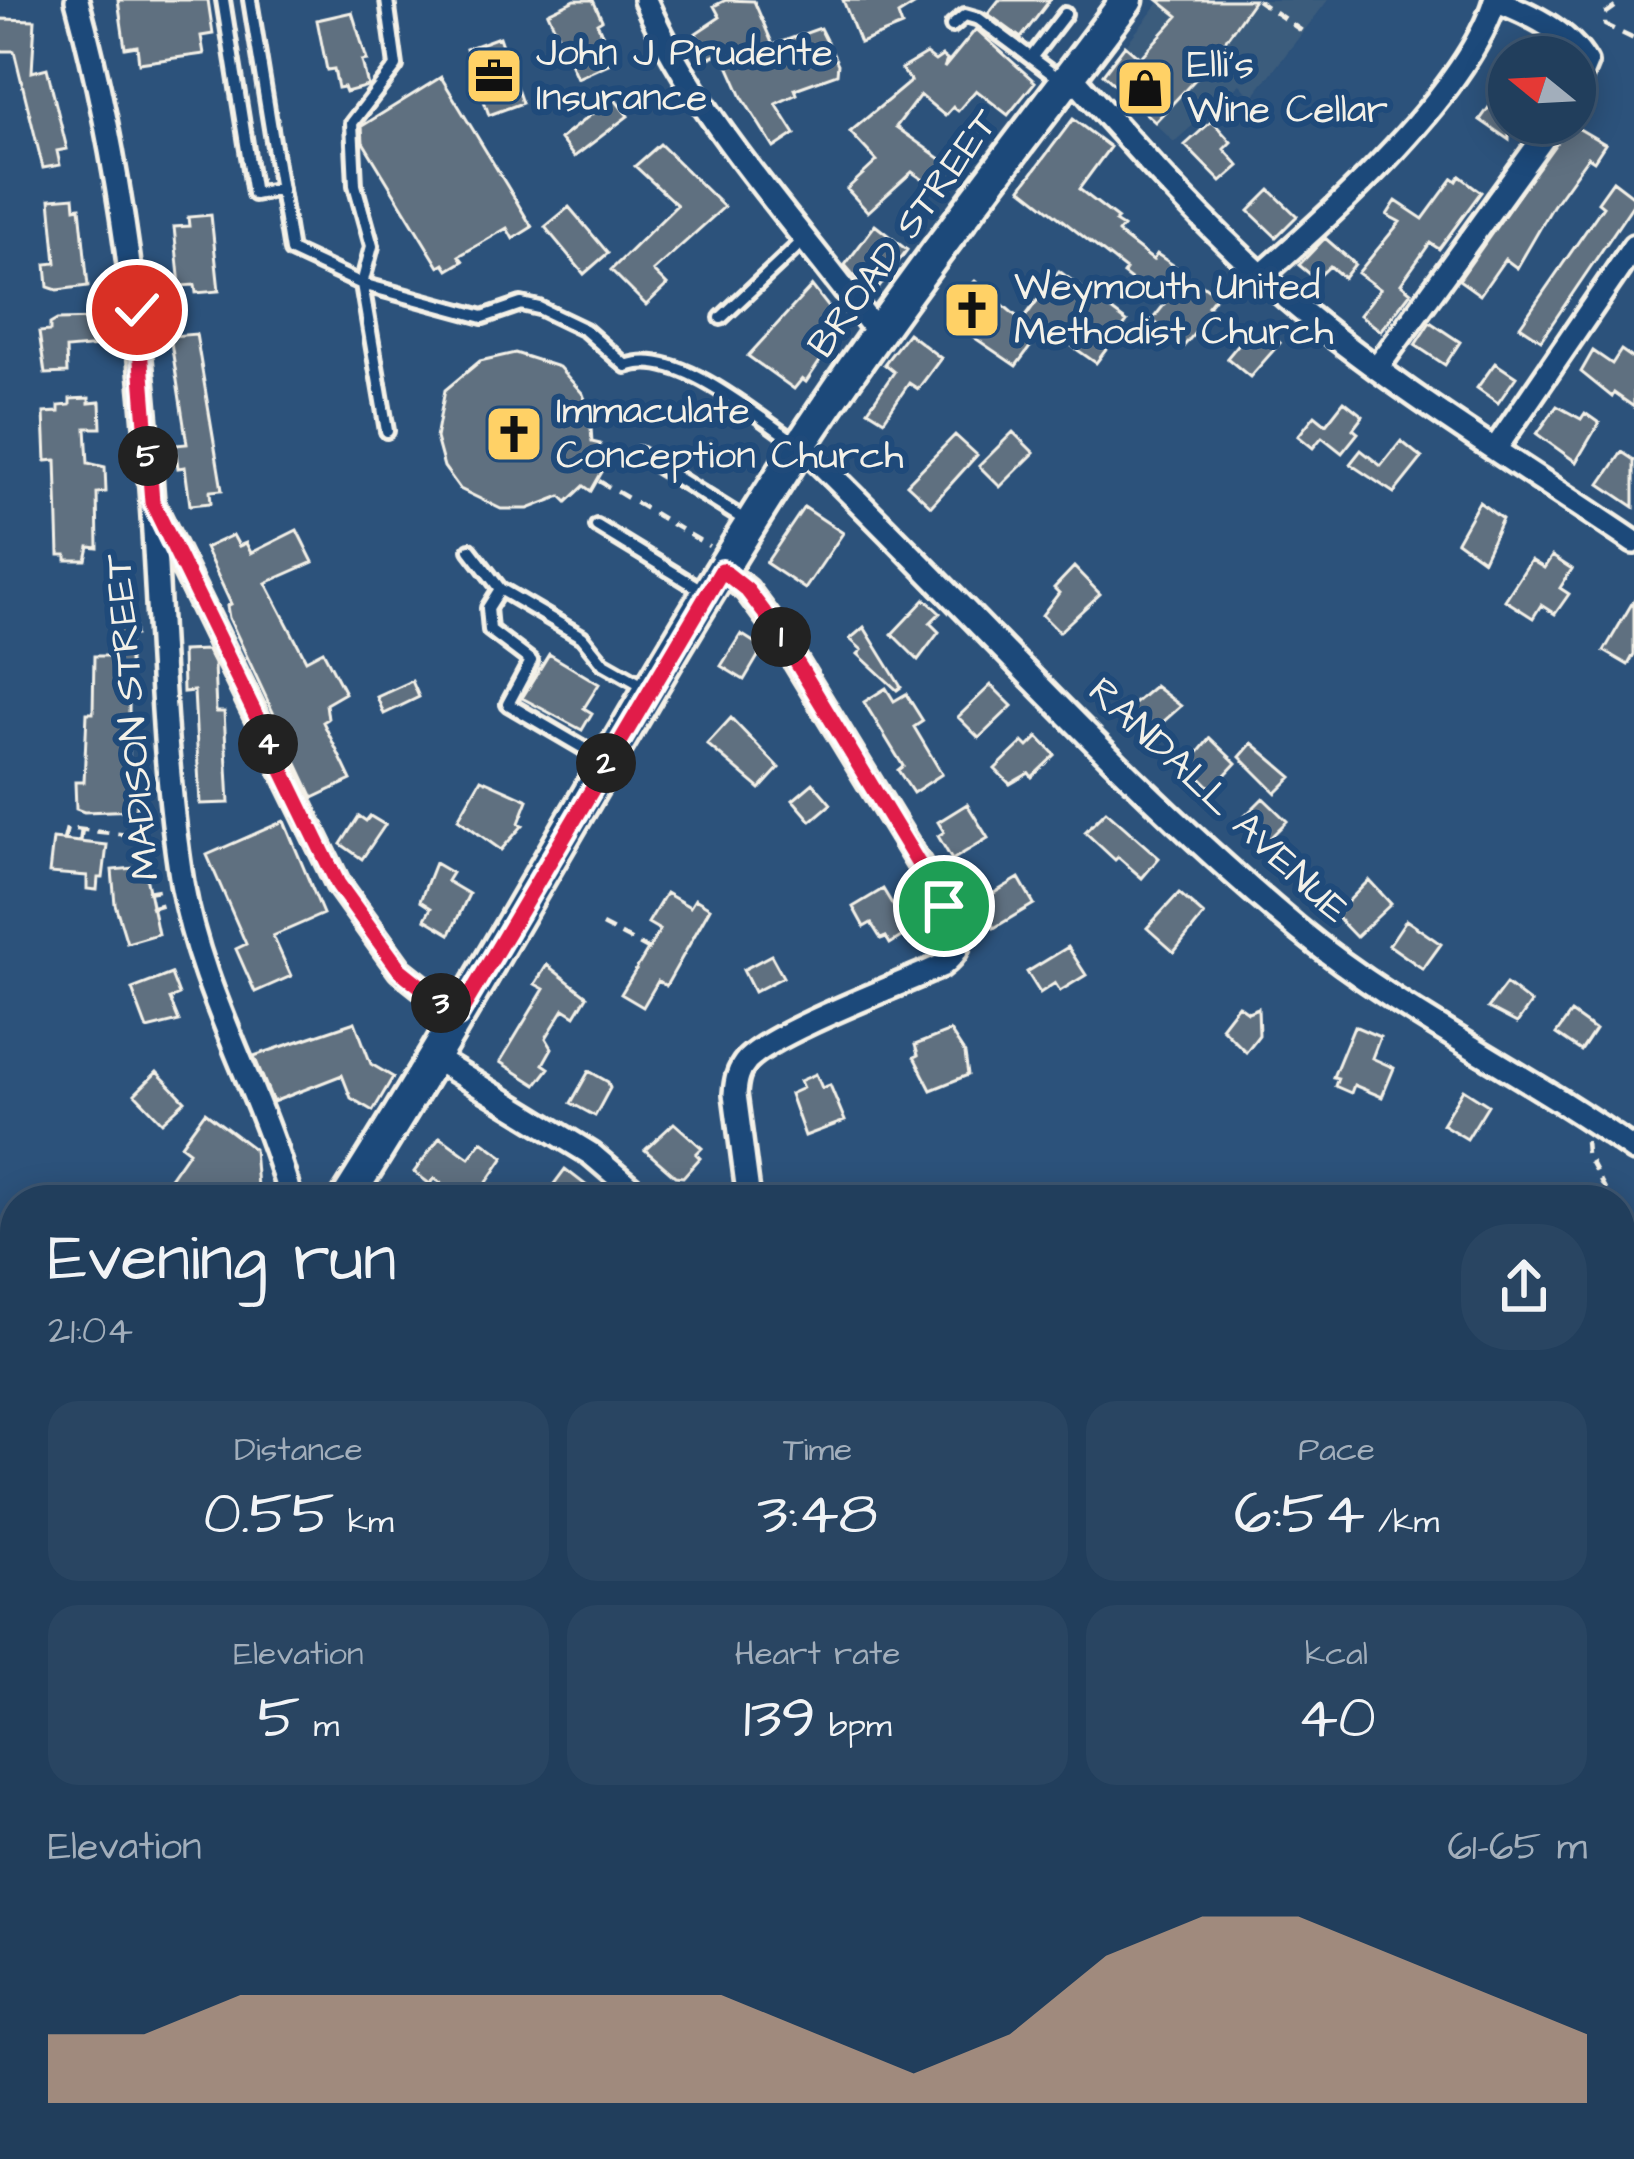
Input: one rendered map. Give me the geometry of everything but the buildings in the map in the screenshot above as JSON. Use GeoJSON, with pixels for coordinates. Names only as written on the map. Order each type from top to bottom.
{"type":"FeatureCollection","features":[{"type":"Feature","properties":{"kind":"main road","name":"BROAD STREET"},"geometry":{"type":"LineString","coordinates":[[355,1185],[801,445],[1127,0]]}},
{"type":"Feature","properties":{"kind":"street","name":"MADISON STREET"},"geometry":{"type":"LineString","coordinates":[[77,0],[123,197],[177,840],[195,938],[286,1185]]}},
{"type":"Feature","properties":{"kind":"street"},"geometry":{"type":"LineString","coordinates":[[645,0],[682,73],[878,334]]}},
{"type":"Feature","properties":{"kind":"street"},"geometry":{"type":"LineString","coordinates":[[1262,275],[1369,174],[1472,53],[1495,0],[1540,21],[1559,36]]}},
{"type":"Feature","properties":{"kind":"street"},"geometry":{"type":"LineString","coordinates":[[1068,79],[1262,275],[1377,368],[1634,542]]}},
{"type":"Feature","properties":{"kind":"street"},"geometry":{"type":"LineString","coordinates":[[1377,368],[1539,144]]}},
{"type":"Feature","properties":{"kind":"street"},"geometry":{"type":"LineString","coordinates":[[1496,448],[1634,246]]}},
{"type":"Feature","properties":{"kind":"street","name":"RANDALL AVENUE"},"geometry":{"type":"LineString","coordinates":[[801,445],[1161,804],[1298,929],[1406,1006],[1634,1150]]}},
{"type":"Feature","properties":{"kind":"street"},"geometry":{"type":"LineString","coordinates":[[152,502],[338,884],[400,970],[458,1016]]}},
{"type":"Feature","properties":{"kind":"street"},"geometry":{"type":"LineString","coordinates":[[720,573],[747,590],[776,628],[961,939],[955,955],[941,966],[783,1037],[748,1059],[736,1079],[735,1094],[747,1185]]}},
{"type":"Feature","properties":{"kind":"street"},"geometry":{"type":"LineString","coordinates":[[432,1057],[591,1154],[627,1185]]}},
{"type":"Feature","properties":{"kind":"lane"},"geometry":{"type":"LineString","coordinates":[[223,0],[254,194],[281,189]]}},
{"type":"Feature","properties":{"kind":"lane"},"geometry":{"type":"LineString","coordinates":[[250,0],[291,250],[362,284],[483,317],[521,304],[539,308],[585,330],[626,366],[651,360],[681,368],[801,445]]}},
{"type":"Feature","properties":{"kind":"lane"},"geometry":{"type":"LineString","coordinates":[[387,0],[396,66],[356,116],[351,132],[355,185],[372,246],[362,284],[387,431]]}},
{"type":"Feature","properties":{"kind":"lane"},"geometry":{"type":"LineString","coordinates":[[1031,58],[1065,14]]}},
{"type":"Feature","properties":{"kind":"lane"},"geometry":{"type":"LineString","coordinates":[[952,26],[970,15],[1068,79]]}},
{"type":"Feature","properties":{"kind":"lane"},"geometry":{"type":"LineString","coordinates":[[721,318],[805,239]]}},
{"type":"Feature","properties":{"kind":"lane"},"geometry":{"type":"LineString","coordinates":[[639,454],[751,524]]}},
{"type":"Feature","properties":{"kind":"lane"},"geometry":{"type":"LineString","coordinates":[[597,526],[720,573]]}},
{"type":"Feature","properties":{"kind":"lane"},"geometry":{"type":"LineString","coordinates":[[470,550],[500,589],[582,638],[603,663],[650,689]]}},
{"type":"Feature","properties":{"kind":"lane"},"geometry":{"type":"LineString","coordinates":[[500,589],[488,608],[490,630],[531,661],[508,704],[607,762]]}},
{"type":"Feature","properties":{"kind":"path"},"geometry":{"type":"LineString","coordinates":[[1257,0],[1305,33]]}},
{"type":"Feature","properties":{"kind":"path"},"geometry":{"type":"LineString","coordinates":[[1615,7],[1605,14],[1605,25],[1634,39]]}},
{"type":"Feature","properties":{"kind":"path"},"geometry":{"type":"LineString","coordinates":[[598,481],[720,573]]}},
{"type":"Feature","properties":{"kind":"path"},"geometry":{"type":"LineString","coordinates":[[64,840],[67,828],[177,840]]}},
{"type":"Feature","properties":{"kind":"path"},"geometry":{"type":"LineString","coordinates":[[80,843],[82,830]]}},
{"type":"Feature","properties":{"kind":"path"},"geometry":{"type":"LineString","coordinates":[[97,842],[99,831]]}},
{"type":"Feature","properties":{"kind":"path"},"geometry":{"type":"LineString","coordinates":[[602,925],[652,951]]}},
{"type":"Feature","properties":{"kind":"path"},"geometry":{"type":"LineString","coordinates":[[1586,1117],[1586,1153],[1603,1185]]}},
{"type":"Feature","properties":{"kind":"shaded area"},"geometry":{"type":"Polygon","coordinates":[[[1161,0],[1328,0],[1252,98],[1240,84],[1174,142],[1103,74],[1161,0]]]}},
{"type":"Feature","properties":{"kind":"place","name":"John J Prudente Insurance"},"geometry":{"type":"Point","coordinates":[494,76]}},
{"type":"Feature","properties":{"kind":"place","name":"Elli's Wine Cellar"},"geometry":{"type":"Point","coordinates":[1145,88]}},
{"type":"Feature","properties":{"kind":"place","name":"Weymouth United Methodist Church"},"geometry":{"type":"Point","coordinates":[972,310]}},
{"type":"Feature","properties":{"kind":"place","name":"Immaculate Conception Church"},"geometry":{"type":"Point","coordinates":[514,434]}},
{"type":"Feature","properties":{"kind":"route"},"geometry":{"type":"LineString","coordinates":[[137,310],[152,502],[338,884],[377,943],[415,985],[458,1016],[722,570],[763,608],[944,906]]}}]}
